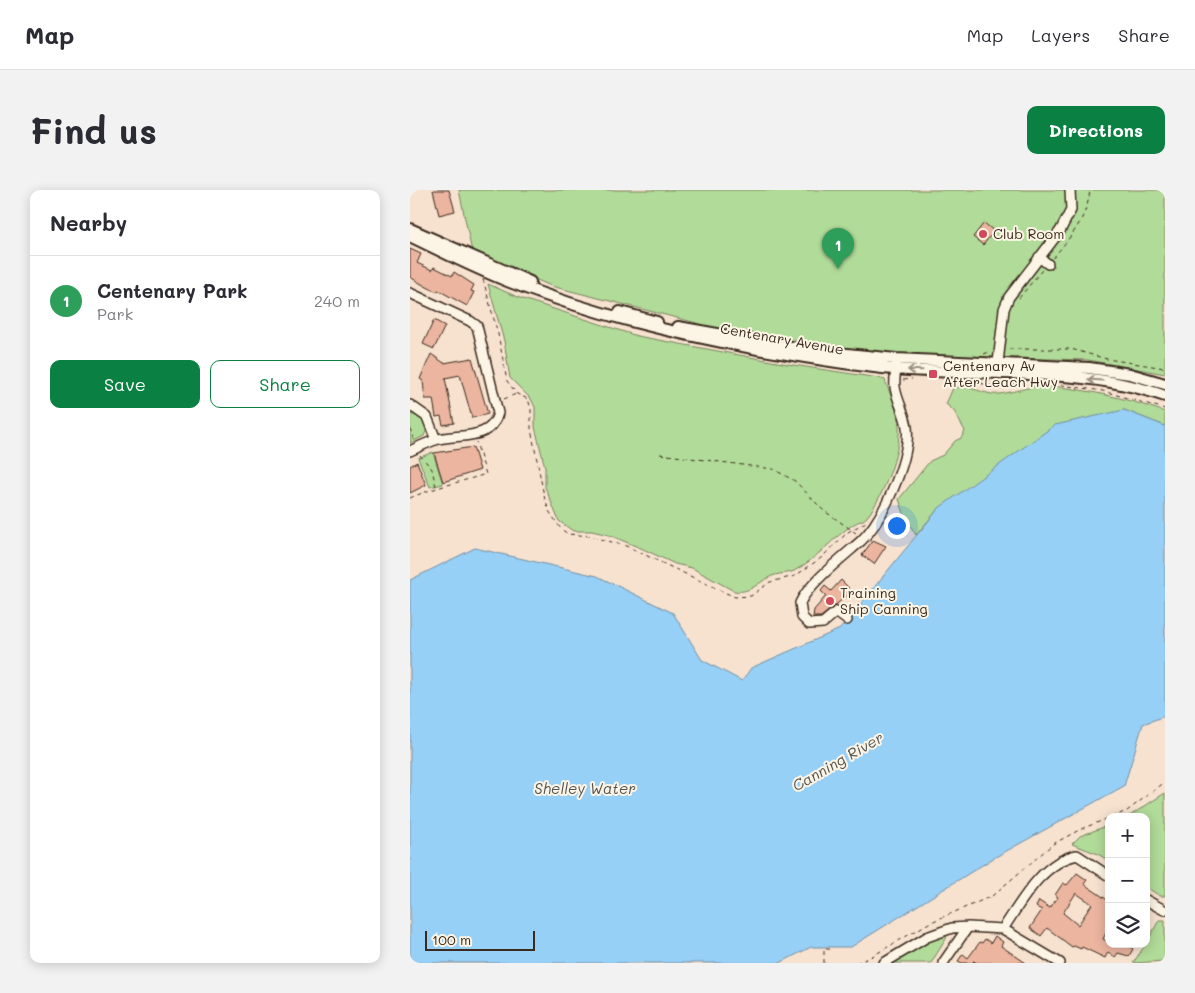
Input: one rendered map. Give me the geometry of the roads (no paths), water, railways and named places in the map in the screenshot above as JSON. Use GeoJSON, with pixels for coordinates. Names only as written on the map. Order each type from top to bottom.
{"type":"FeatureCollection","features":[{"type":"Feature","properties":{"kind":"main road","name":"Centenary Avenue"},"geometry":{"type":"LineString","coordinates":[[410,229],[519,278],[626,314],[708,333],[896,364],[974,372],[1108,380],[1143,388],[1165,396]]}},
{"type":"Feature","properties":{"kind":"main road","name":"Centenary Avenue"},"geometry":{"type":"LineString","coordinates":[[410,236],[507,281],[634,324],[694,338],[822,361],[896,364],[998,362],[1107,370],[1165,384]]}},
{"type":"Feature","properties":{"kind":"street"},"geometry":{"type":"LineString","coordinates":[[998,362],[1004,309],[1009,297],[1020,276],[1039,257],[1050,239],[1060,231],[1071,210],[1070,190]]}},
{"type":"Feature","properties":{"kind":"street"},"geometry":{"type":"LineString","coordinates":[[1039,257],[1048,264]]}},
{"type":"Feature","properties":{"kind":"street"},"geometry":{"type":"LineString","coordinates":[[410,293],[477,326],[498,413],[495,424],[474,437],[436,440],[416,451]]}},
{"type":"Feature","properties":{"kind":"street"},"geometry":{"type":"LineString","coordinates":[[1009,297],[1016,303]]}},
{"type":"Feature","properties":{"kind":"street"},"geometry":{"type":"LineString","coordinates":[[847,620],[836,612],[823,623],[809,624],[802,617],[800,603],[836,563],[863,539],[877,520],[888,499],[907,439],[905,416],[895,386],[896,364]]}},
{"type":"Feature","properties":{"kind":"street"},"geometry":{"type":"LineString","coordinates":[[410,404],[427,417],[436,440]]}},
{"type":"Feature","properties":{"kind":"street"},"geometry":{"type":"LineString","coordinates":[[1003,929],[1037,881],[1066,857],[1077,855],[1105,873]]}},
{"type":"Feature","properties":{"kind":"street"},"geometry":{"type":"LineString","coordinates":[[1150,902],[1164,910]]}},
{"type":"Feature","properties":{"kind":"street"},"geometry":{"type":"LineString","coordinates":[[943,963],[968,927]]}},
{"type":"Feature","properties":{"kind":"street"},"geometry":{"type":"LineString","coordinates":[[884,963],[927,937],[952,928],[968,927],[1003,929],[1060,963]]}},
{"type":"Feature","properties":{"kind":"water","name":"Shelley Water"},"geometry":{"type":"Polygon","coordinates":[[[1124,410],[1165,426],[1165,716],[1143,724],[1124,786],[992,859],[851,947],[811,947],[780,963],[410,963],[410,580],[475,548],[597,576],[673,613],[702,660],[742,681],[751,668],[840,629],[939,508],[1055,425],[1124,410]]]}},
{"type":"Feature","properties":{"kind":"place","name":"Club Room"},"geometry":{"type":"Point","coordinates":[983,234]}},
{"type":"Feature","properties":{"kind":"place","name":"Centenary Park"},"geometry":{"type":"Point","coordinates":[838,269]}},
{"type":"Feature","properties":{"kind":"place","name":"Centenary Av After Leach Hwy"},"geometry":{"type":"Point","coordinates":[933,374]}},
{"type":"Feature","properties":{"kind":"place","name":"Training Ship Canning"},"geometry":{"type":"Point","coordinates":[830,601]}},
{"type":"Feature","properties":{"kind":"water label","name":"Canning River"},"geometry":{"type":"Point","coordinates":[838,762]}}]}
